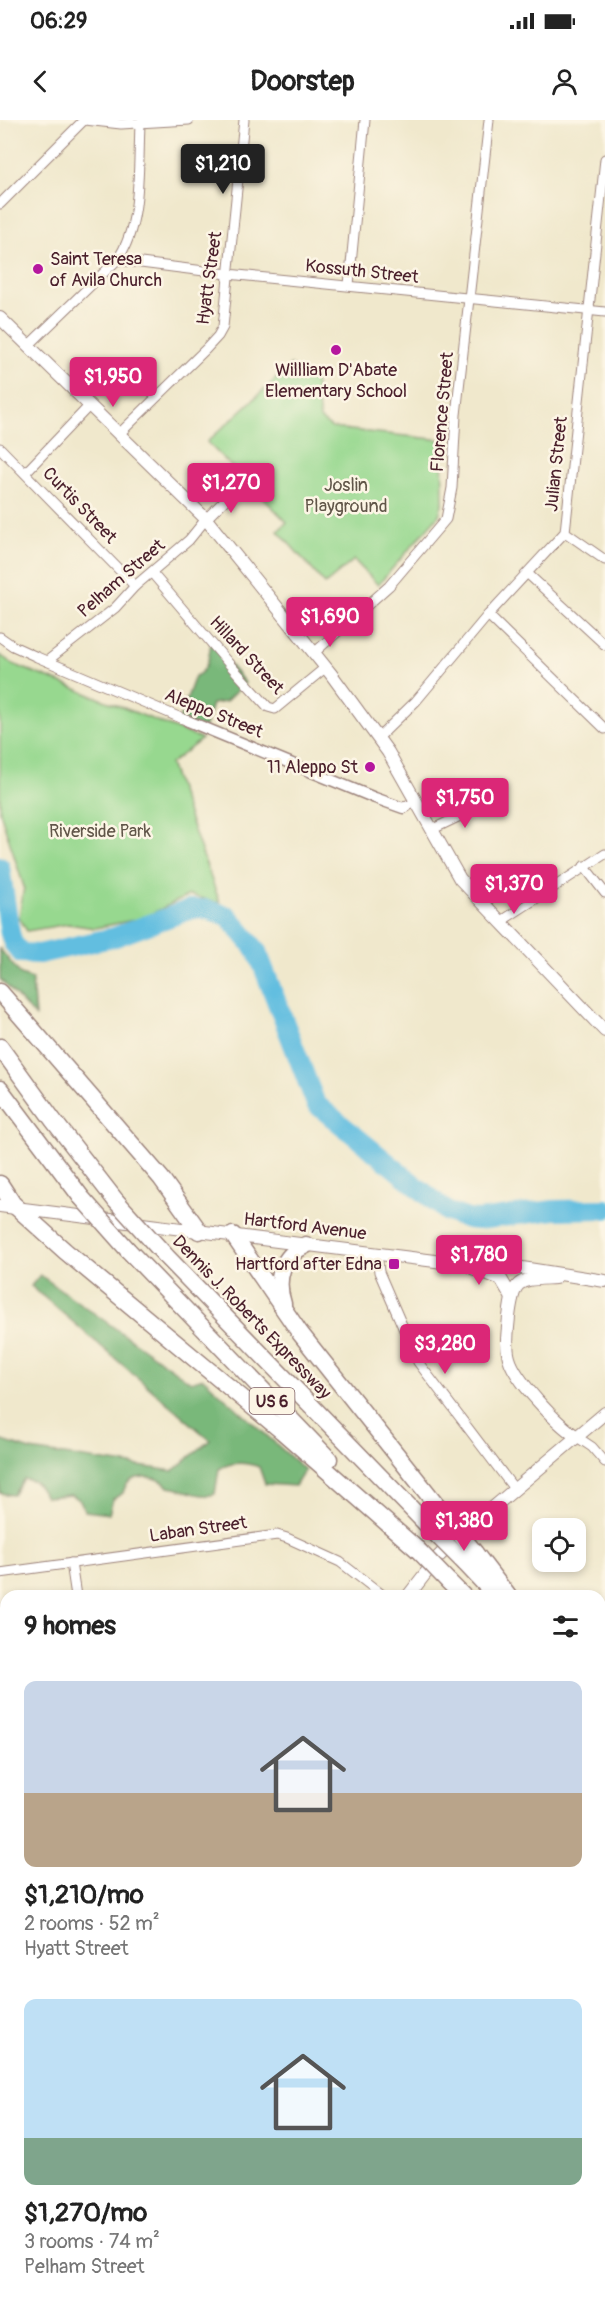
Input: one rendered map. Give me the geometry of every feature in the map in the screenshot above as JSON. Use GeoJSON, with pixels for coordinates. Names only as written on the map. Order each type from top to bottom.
{"type":"FeatureCollection","features":[{"type":"Feature","properties":{"kind":"highway"},"geometry":{"type":"LineString","coordinates":[[0,993],[153,1169],[179,1201],[199,1231]]}},
{"type":"Feature","properties":{"kind":"highway","name":"Dennis J. Roberts Expressway"},"geometry":{"type":"LineString","coordinates":[[0,1047],[116,1201],[165,1255],[434,1532],[470,1558],[492,1590]]}},
{"type":"Feature","properties":{"kind":"highway","name":"US 6"},"geometry":{"type":"LineString","coordinates":[[0,1089],[81,1197],[128,1250],[457,1590]]}},
{"type":"Feature","properties":{"kind":"highway"},"geometry":{"type":"LineString","coordinates":[[0,1184],[9,1200],[8,1207],[65,1251],[290,1438],[418,1550]]}},
{"type":"Feature","properties":{"kind":"highway"},"geometry":{"type":"LineString","coordinates":[[233,1235],[289,1318],[447,1518],[470,1558],[502,1590]]}},
{"type":"Feature","properties":{"kind":"highway"},"geometry":{"type":"LineString","coordinates":[[289,1318],[280,1294],[280,1274],[289,1257],[306,1245]]}},
{"type":"Feature","properties":{"kind":"main road"},"geometry":{"type":"LineString","coordinates":[[0,318],[206,519],[326,667],[378,738],[413,804],[433,829],[460,879],[605,1031]]}},
{"type":"Feature","properties":{"kind":"main road","name":"Hartford Avenue"},"geometry":{"type":"LineString","coordinates":[[8,1207],[459,1264],[503,1265],[605,1281]]}},
{"type":"Feature","properties":{"kind":"main road"},"geometry":{"type":"LineString","coordinates":[[459,1264],[498,1277],[507,1286],[512,1298]]}},
{"type":"Feature","properties":{"kind":"main road"},"geometry":{"type":"LineString","coordinates":[[573,1276],[522,1281],[515,1287],[507,1343],[508,1357],[513,1368],[556,1420],[577,1437]]}},
{"type":"Feature","properties":{"kind":"main road"},"geometry":{"type":"LineString","coordinates":[[413,1590],[447,1548],[605,1413]]}},
{"type":"Feature","properties":{"kind":"street"},"geometry":{"type":"LineString","coordinates":[[0,204],[85,120],[140,124],[189,120]]}},
{"type":"Feature","properties":{"kind":"street","name":"Hyatt Street"},"geometry":{"type":"LineString","coordinates":[[118,435],[218,336],[223,327],[244,120]]}},
{"type":"Feature","properties":{"kind":"street"},"geometry":{"type":"LineString","coordinates":[[348,285],[365,120]]}},
{"type":"Feature","properties":{"kind":"street","name":"Florence Street"},"geometry":{"type":"LineString","coordinates":[[314,652],[389,586],[446,519],[452,488],[457,413],[489,120]]}},
{"type":"Feature","properties":{"kind":"street"},"geometry":{"type":"LineString","coordinates":[[29,345],[117,260],[126,248],[134,218],[140,124]]}},
{"type":"Feature","properties":{"kind":"street","name":"Julian Street"},"geometry":{"type":"LineString","coordinates":[[378,738],[417,701],[488,615],[565,532],[605,159]]}},
{"type":"Feature","properties":{"kind":"street","name":"Kossuth Street"},"geometry":{"type":"LineString","coordinates":[[117,260],[228,274],[605,312]]}},
{"type":"Feature","properties":{"kind":"street"},"geometry":{"type":"LineString","coordinates":[[25,473],[89,406]]}},
{"type":"Feature","properties":{"kind":"street","name":"Curtis Street"},"geometry":{"type":"LineString","coordinates":[[0,448],[135,586]]}},
{"type":"Feature","properties":{"kind":"street","name":"Pelham Street"},"geometry":{"type":"LineString","coordinates":[[47,661],[115,608],[135,586],[189,540],[206,519],[237,489]]}},
{"type":"Feature","properties":{"kind":"street"},"geometry":{"type":"LineString","coordinates":[[565,532],[605,560]]}},
{"type":"Feature","properties":{"kind":"street","name":"Hillard Street"},"geometry":{"type":"LineString","coordinates":[[152,573],[268,707],[275,709],[326,667]]}},
{"type":"Feature","properties":{"kind":"street"},"geometry":{"type":"LineString","coordinates":[[528,574],[605,645]]}},
{"type":"Feature","properties":{"kind":"street"},"geometry":{"type":"LineString","coordinates":[[488,615],[605,729]]}},
{"type":"Feature","properties":{"kind":"street","name":"Aleppo Street"},"geometry":{"type":"LineString","coordinates":[[0,637],[13,646],[47,661],[375,798],[403,808],[413,804]]}},
{"type":"Feature","properties":{"kind":"street"},"geometry":{"type":"LineString","coordinates":[[433,829],[485,804]]}},
{"type":"Feature","properties":{"kind":"street"},"geometry":{"type":"LineString","coordinates":[[500,922],[605,854]]}},
{"type":"Feature","properties":{"kind":"street"},"geometry":{"type":"LineString","coordinates":[[584,866],[605,893]]}},
{"type":"Feature","properties":{"kind":"street"},"geometry":{"type":"LineString","coordinates":[[377,1254],[379,1272],[418,1362],[515,1490]]}},
{"type":"Feature","properties":{"kind":"street"},"geometry":{"type":"LineString","coordinates":[[577,1437],[592,1447],[605,1462]]}},
{"type":"Feature","properties":{"kind":"street","name":"Laban Street"},"geometry":{"type":"LineString","coordinates":[[0,1572],[277,1535],[340,1562],[376,1590]]}},
{"type":"Feature","properties":{"kind":"street"},"geometry":{"type":"LineString","coordinates":[[71,1563],[75,1590]]}},
{"type":"Feature","properties":{"kind":"green space","name":"Joslin Playground"},"geometry":{"type":"Polygon","coordinates":[[[291,365],[315,379],[320,419],[332,428],[442,440],[443,501],[439,515],[378,585],[354,560],[325,584],[278,531],[287,522],[207,442],[291,365]]]}},
{"type":"Feature","properties":{"kind":"green space"},"geometry":{"type":"Polygon","coordinates":[[[211,642],[245,683],[225,702],[212,704],[204,729],[179,720],[195,676],[200,674],[206,666],[211,642]]]}},
{"type":"Feature","properties":{"kind":"green space","name":"Riverside Park"},"geometry":{"type":"Polygon","coordinates":[[[0,655],[13,664],[202,739],[170,764],[220,903],[189,895],[143,918],[95,928],[68,924],[27,931],[19,917],[24,887],[0,812],[0,655]]]}},
{"type":"Feature","properties":{"kind":"green space"},"geometry":{"type":"Polygon","coordinates":[[[0,949],[21,975],[32,979],[35,1016],[0,979],[0,949]]]}},
{"type":"Feature","properties":{"kind":"green space"},"geometry":{"type":"Polygon","coordinates":[[[40,1275],[191,1382],[203,1378],[305,1470],[295,1486],[265,1484],[259,1467],[239,1463],[219,1469],[215,1494],[209,1495],[168,1487],[154,1478],[136,1478],[127,1484],[123,1493],[113,1499],[109,1514],[85,1511],[80,1500],[71,1495],[46,1497],[35,1482],[24,1479],[13,1495],[0,1493],[0,1440],[30,1450],[173,1471],[210,1440],[31,1286],[40,1275]]]}},
{"type":"Feature","properties":{"kind":"waterway"},"geometry":{"type":"LineString","coordinates":[[0,867],[10,933],[13,943],[21,953],[39,954],[115,937],[191,909],[206,909],[228,916],[257,951],[316,1104],[448,1212],[478,1220],[554,1210],[605,1209]]}},
{"type":"Feature","properties":{"kind":"place","name":"Saint Teresa of Avila Church"},"geometry":{"type":"Point","coordinates":[38,269]}},
{"type":"Feature","properties":{"kind":"place","name":"Willliam D'Abate Elementary School"},"geometry":{"type":"Point","coordinates":[336,350]}},
{"type":"Feature","properties":{"kind":"place","name":"11 Aleppo St"},"geometry":{"type":"Point","coordinates":[370,767]}},
{"type":"Feature","properties":{"kind":"place","name":"Hartford after Edna"},"geometry":{"type":"Point","coordinates":[394,1264]}}]}
